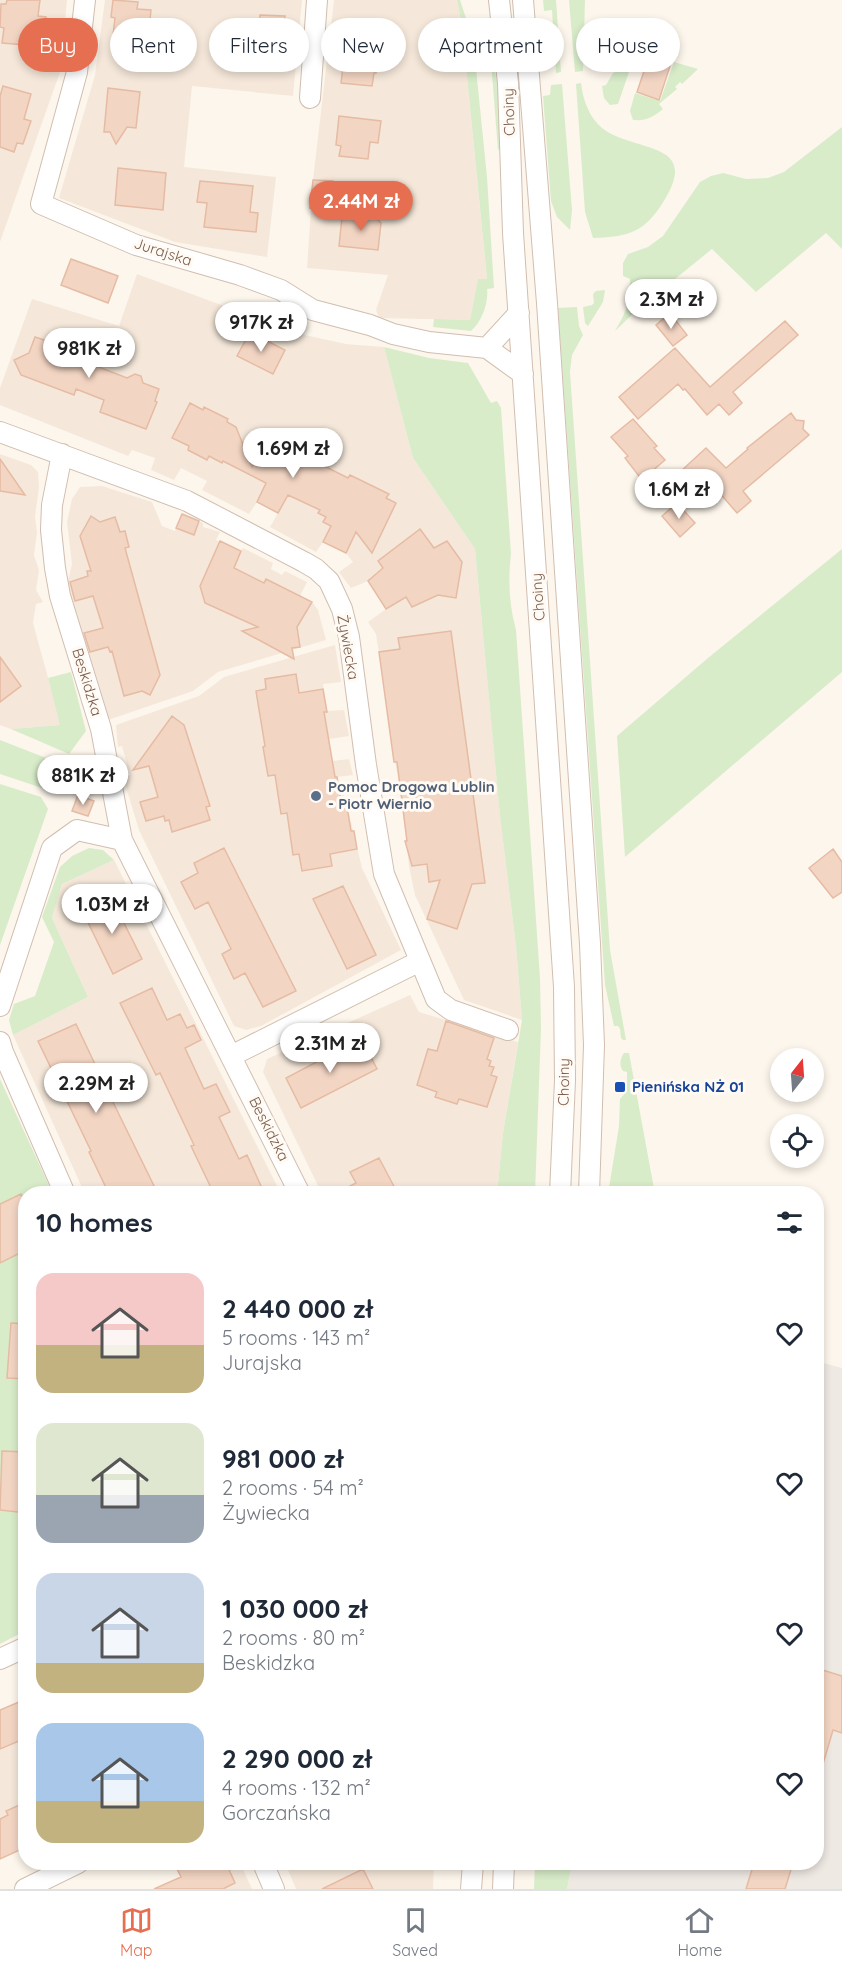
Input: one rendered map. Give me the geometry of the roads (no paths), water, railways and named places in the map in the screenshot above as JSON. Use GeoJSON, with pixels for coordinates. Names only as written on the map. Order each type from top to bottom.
{"type":"FeatureCollection","features":[{"type":"Feature","properties":{"kind":"street","name":"Jurajska"},"geometry":{"type":"LineString","coordinates":[[85,0],[77,72],[41,204],[136,245],[240,275],[281,290],[313,310],[370,325],[393,334],[429,342],[487,348],[523,374]]}},
{"type":"Feature","properties":{"kind":"street"},"geometry":{"type":"LineString","coordinates":[[310,98],[317,0]]}},
{"type":"Feature","properties":{"kind":"street","name":"Choiny"},"geometry":{"type":"LineString","coordinates":[[499,0],[508,83],[513,233],[564,987],[565,1080],[560,1186]]}},
{"type":"Feature","properties":{"kind":"street","name":"Choiny"},"geometry":{"type":"LineString","coordinates":[[523,0],[541,221],[592,981],[593,1067],[589,1186]]}},
{"type":"Feature","properties":{"kind":"street"},"geometry":{"type":"LineString","coordinates":[[487,348],[519,313]]}},
{"type":"Feature","properties":{"kind":"street","name":"Żywiecka"},"geometry":{"type":"LineString","coordinates":[[0,432],[187,501],[304,562],[316,569],[328,581],[342,609],[349,637],[366,765],[384,874],[436,999],[451,1010],[508,1030]]}},
{"type":"Feature","properties":{"kind":"street","name":"Beskidzka"},"geometry":{"type":"LineString","coordinates":[[62,454],[52,505],[51,530],[55,568],[60,596],[101,729],[122,840],[296,1186]]}},
{"type":"Feature","properties":{"kind":"street"},"geometry":{"type":"LineString","coordinates":[[0,1006],[52,848],[77,830],[122,840]]}},
{"type":"Feature","properties":{"kind":"street"},"geometry":{"type":"LineString","coordinates":[[231,1056],[420,962]]}},
{"type":"Feature","properties":{"kind":"street"},"geometry":{"type":"LineString","coordinates":[[0,1041],[62,1186]]}},
{"type":"Feature","properties":{"kind":"street"},"geometry":{"type":"LineString","coordinates":[[0,1659],[18,1651]]}},
{"type":"Feature","properties":{"kind":"street"},"geometry":{"type":"LineString","coordinates":[[25,1889],[64,1870]]}},
{"type":"Feature","properties":{"kind":"street"},"geometry":{"type":"LineString","coordinates":[[265,1870],[274,1889]]}},
{"type":"Feature","properties":{"kind":"street"},"geometry":{"type":"LineString","coordinates":[[471,1889],[472,1870]]}},
{"type":"Feature","properties":{"kind":"street"},"geometry":{"type":"LineString","coordinates":[[503,1889],[504,1870]]}},
{"type":"Feature","properties":{"kind":"place","name":"Pomoc Drogowa Lublin - Piotr Wiernio"},"geometry":{"type":"Point","coordinates":[316,796]}},
{"type":"Feature","properties":{"kind":"place","name":"Pienińska NŻ 01"},"geometry":{"type":"Point","coordinates":[620,1087]}}]}
